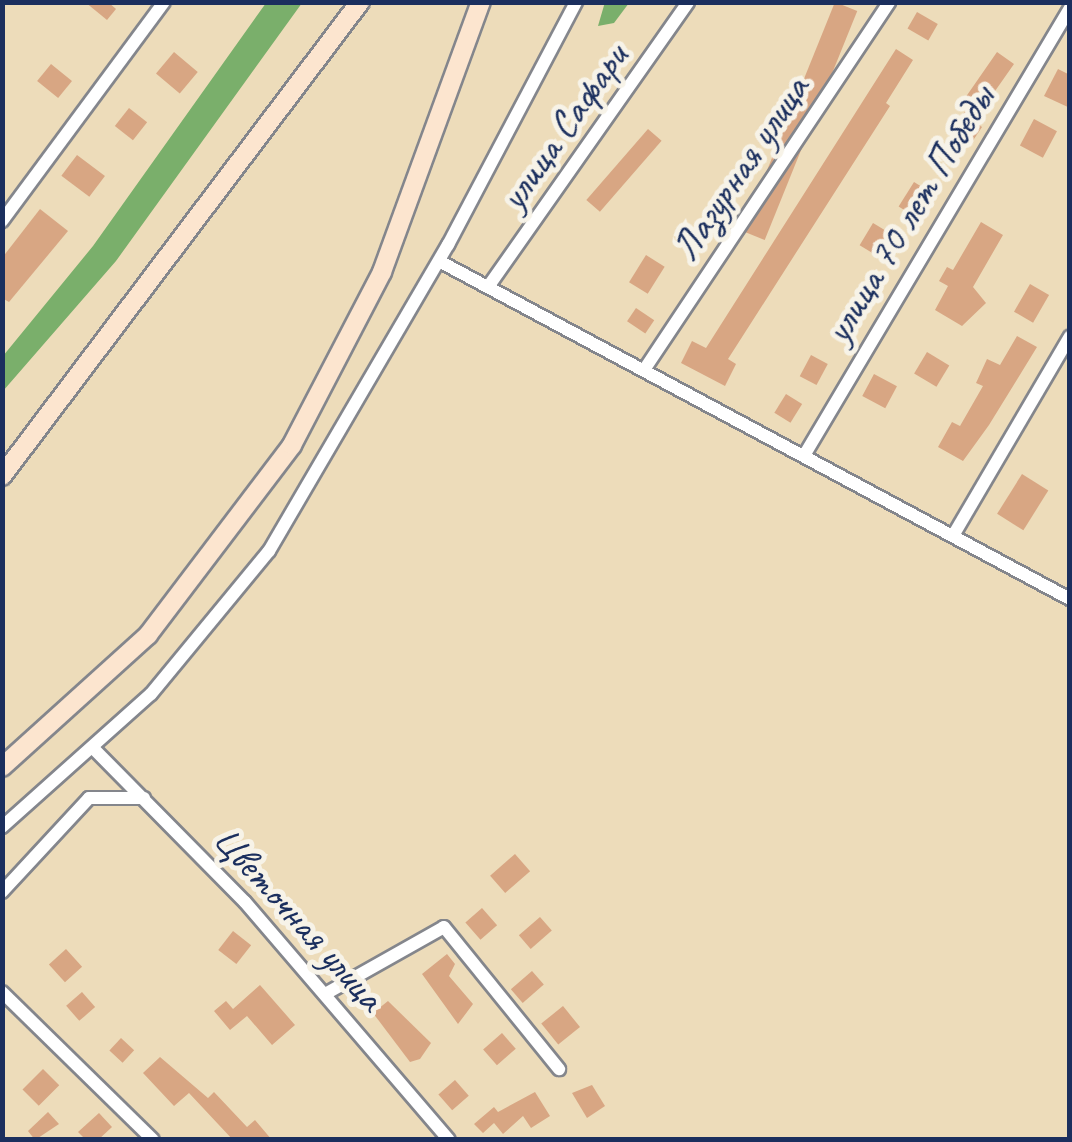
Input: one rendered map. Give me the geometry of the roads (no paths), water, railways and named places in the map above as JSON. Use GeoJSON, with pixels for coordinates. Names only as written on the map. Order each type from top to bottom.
{"type":"FeatureCollection","features":[{"type":"Feature","properties":{"kind":"main road"},"geometry":{"type":"LineString","coordinates":[[2,476],[360,2]]}},
{"type":"Feature","properties":{"kind":"main road"},"geometry":{"type":"LineString","coordinates":[[2,768],[148,635],[292,445],[382,272],[481,2]]}},
{"type":"Feature","properties":{"kind":"street"},"geometry":{"type":"LineString","coordinates":[[2,221],[164,2]]}},
{"type":"Feature","properties":{"kind":"street"},"geometry":{"type":"LineString","coordinates":[[2,828],[93,748],[185,656],[269,551],[438,261],[576,2]]}},
{"type":"Feature","properties":{"kind":"street","name":"улица Сафари"},"geometry":{"type":"LineString","coordinates":[[488,287],[688,2]]}},
{"type":"Feature","properties":{"kind":"street","name":"Лазурная улица"},"geometry":{"type":"LineString","coordinates":[[644,370],[889,2]]}},
{"type":"Feature","properties":{"kind":"street","name":"улица 70 лет Победы"},"geometry":{"type":"LineString","coordinates":[[804,454],[1070,8]]}},
{"type":"Feature","properties":{"kind":"street"},"geometry":{"type":"LineString","coordinates":[[438,261],[1070,599]]}},
{"type":"Feature","properties":{"kind":"street"},"geometry":{"type":"LineString","coordinates":[[954,534],[1070,336]]}},
{"type":"Feature","properties":{"kind":"street","name":"Цветочная улица"},"geometry":{"type":"LineString","coordinates":[[93,748],[327,994],[449,1140]]}},
{"type":"Feature","properties":{"kind":"street"},"geometry":{"type":"LineString","coordinates":[[2,892],[89,798],[144,798]]}},
{"type":"Feature","properties":{"kind":"street"},"geometry":{"type":"LineString","coordinates":[[327,994],[444,926],[559,1068]]}},
{"type":"Feature","properties":{"kind":"street"},"geometry":{"type":"LineString","coordinates":[[2,992],[153,1140]]}}]}
